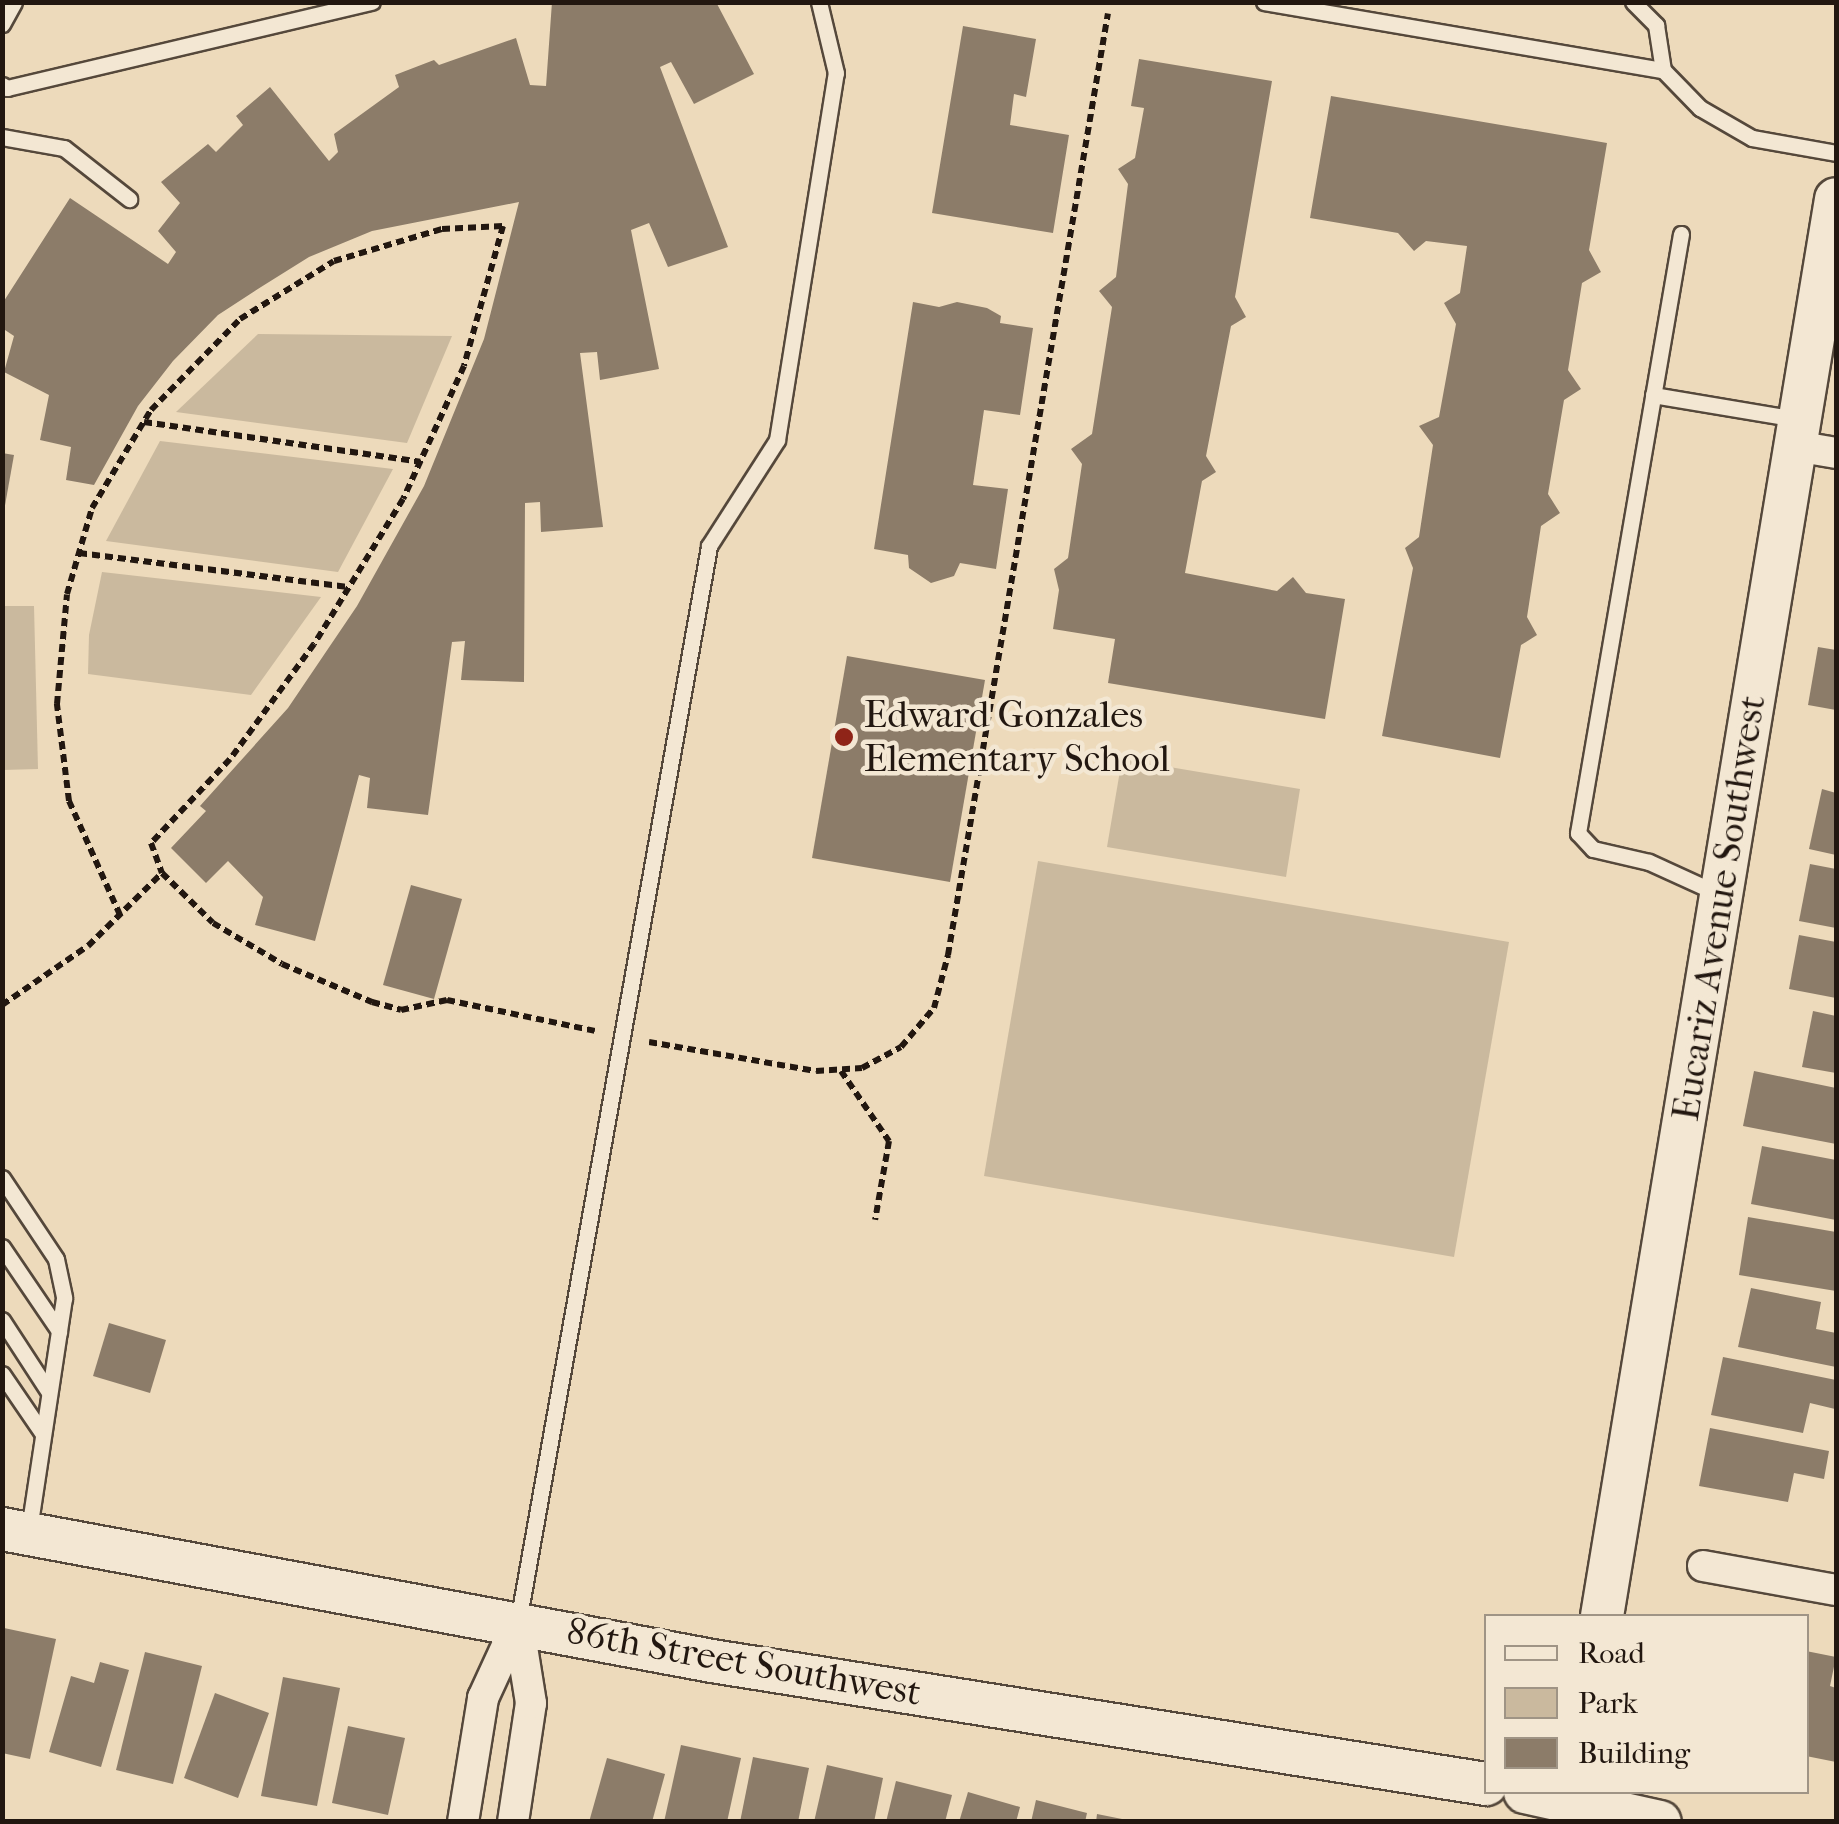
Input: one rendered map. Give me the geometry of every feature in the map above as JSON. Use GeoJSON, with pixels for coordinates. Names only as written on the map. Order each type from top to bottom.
{"type":"FeatureCollection","features":[{"type":"Feature","properties":{"kind":"street","name":"Eucariz Avenue Southwest"},"geometry":{"type":"LineString","coordinates":[[1602,1614],[1836,199]]}},
{"type":"Feature","properties":{"kind":"street"},"geometry":{"type":"LineString","coordinates":[[1798,433],[1836,453]]}},
{"type":"Feature","properties":{"kind":"street","name":"86th Street Southwest"},"geometry":{"type":"LineString","coordinates":[[15,1531],[712,1661],[1484,1784]]}},
{"type":"Feature","properties":{"kind":"street"},"geometry":{"type":"LineString","coordinates":[[1703,1566],[1836,1590]]}},
{"type":"Feature","properties":{"kind":"street"},"geometry":{"type":"LineString","coordinates":[[463,1822],[482,1698],[518,1622]]}},
{"type":"Feature","properties":{"kind":"street"},"geometry":{"type":"LineString","coordinates":[[514,1822],[532,1703],[518,1622]]}},
{"type":"Feature","properties":{"kind":"street"},"geometry":{"type":"LineString","coordinates":[[1531,1794],[1660,1822]]}},
{"type":"Feature","properties":{"kind":"lane"},"geometry":{"type":"LineString","coordinates":[[2,24],[14,2]]}},
{"type":"Feature","properties":{"kind":"lane"},"geometry":{"type":"LineString","coordinates":[[2,108],[5,87],[372,2]]}},
{"type":"Feature","properties":{"kind":"lane"},"geometry":{"type":"LineString","coordinates":[[518,1622],[709,546],[777,440],[836,73],[819,2]]}},
{"type":"Feature","properties":{"kind":"lane"},"geometry":{"type":"LineString","coordinates":[[1264,2],[1663,70]]}},
{"type":"Feature","properties":{"kind":"lane"},"geometry":{"type":"LineString","coordinates":[[1633,2],[1656,25],[1663,70],[1700,108],[1752,138],[1836,153]]}},
{"type":"Feature","properties":{"kind":"lane"},"geometry":{"type":"LineString","coordinates":[[2,138],[64,148],[128,200]]}},
{"type":"Feature","properties":{"kind":"lane"},"geometry":{"type":"LineString","coordinates":[[1681,234],[1578,833],[1593,849],[1649,862],[1721,895]]}},
{"type":"Feature","properties":{"kind":"lane"},"geometry":{"type":"LineString","coordinates":[[1653,395],[1798,433]]}},
{"type":"Feature","properties":{"kind":"lane"},"geometry":{"type":"LineString","coordinates":[[2,1178],[56,1258],[64,1298],[43,1434],[15,1531]]}},
{"type":"Feature","properties":{"kind":"lane"},"geometry":{"type":"LineString","coordinates":[[2,1247],[59,1332]]}},
{"type":"Feature","properties":{"kind":"lane"},"geometry":{"type":"LineString","coordinates":[[2,1320],[50,1392]]}},
{"type":"Feature","properties":{"kind":"lane"},"geometry":{"type":"LineString","coordinates":[[2,1374],[43,1434]]}},
{"type":"Feature","properties":{"kind":"path"},"geometry":{"type":"LineString","coordinates":[[649,1042],[816,1071],[862,1068],[901,1048],[934,1008],[948,955],[1108,13]]}},
{"type":"Feature","properties":{"kind":"path"},"geometry":{"type":"LineString","coordinates":[[120,914],[70,801],[57,704],[67,594],[92,508],[144,422],[240,319],[334,261],[442,230],[502,226],[464,366],[420,462],[314,644],[230,759],[150,843],[162,874],[213,923],[282,964],[372,1002],[402,1010],[447,1000],[602,1032]]}},
{"type":"Feature","properties":{"kind":"path"},"geometry":{"type":"LineString","coordinates":[[144,422],[420,462]]}},
{"type":"Feature","properties":{"kind":"path"},"geometry":{"type":"LineString","coordinates":[[79,552],[348,587]]}},
{"type":"Feature","properties":{"kind":"path"},"geometry":{"type":"LineString","coordinates":[[2,1005],[88,946],[162,874]]}},
{"type":"Feature","properties":{"kind":"path"},"geometry":{"type":"LineString","coordinates":[[840,1070],[889,1140],[875,1220]]}},
{"type":"Feature","properties":{"kind":"green space"},"geometry":{"type":"Polygon","coordinates":[[[258,334],[452,336],[407,443],[176,412],[258,334]]]}},
{"type":"Feature","properties":{"kind":"green space"},"geometry":{"type":"Polygon","coordinates":[[[160,441],[393,469],[338,572],[106,541],[160,441]]]}},
{"type":"Feature","properties":{"kind":"green space"},"geometry":{"type":"Polygon","coordinates":[[[102,572],[321,597],[251,695],[88,674],[89,635],[102,572]]]}},
{"type":"Feature","properties":{"kind":"green space"},"geometry":{"type":"Polygon","coordinates":[[[3,606],[34,606],[38,769],[3,770],[3,606]]]}},
{"type":"Feature","properties":{"kind":"green space"},"geometry":{"type":"Polygon","coordinates":[[[1122,759],[1300,789],[1286,877],[1107,847],[1122,759]]]}},
{"type":"Feature","properties":{"kind":"green space"},"geometry":{"type":"Polygon","coordinates":[[[1038,861],[1509,942],[1454,1257],[984,1176],[1038,861]]]}},
{"type":"Feature","properties":{"kind":"building"},"geometry":{"type":"Polygon","coordinates":[[[552,2],[716,2],[754,74],[694,104],[671,62],[660,67],[728,247],[668,267],[649,223],[631,230],[659,369],[600,380],[597,352],[580,353],[603,527],[541,532],[540,502],[525,503],[524,682],[461,680],[465,641],[452,642],[428,815],[367,808],[370,778],[359,775],[315,941],[255,925],[263,897],[228,861],[206,883],[171,848],[206,811],[200,806],[288,708],[357,606],[424,486],[484,339],[519,202],[372,231],[309,257],[218,315],[173,361],[138,406],[94,485],[66,480],[71,447],[40,440],[49,395],[4,372],[14,336],[2,328],[2,304],[70,198],[168,264],[176,252],[158,231],[180,203],[161,182],[208,144],[216,152],[243,125],[236,116],[270,87],[329,161],[338,152],[334,134],[399,87],[395,75],[434,60],[439,65],[516,38],[530,85],[546,86],[552,2]]]}},
{"type":"Feature","properties":{"kind":"building"},"geometry":{"type":"Polygon","coordinates":[[[963,26],[1036,39],[1026,97],[1014,94],[1010,125],[1069,135],[1053,233],[932,213],[963,26]]]}},
{"type":"Feature","properties":{"kind":"building"},"geometry":{"type":"Polygon","coordinates":[[[1139,59],[1272,81],[1235,297],[1246,317],[1231,326],[1206,456],[1216,472],[1202,481],[1185,573],[1277,591],[1293,577],[1306,593],[1345,599],[1325,719],[1108,683],[1115,639],[1053,629],[1059,590],[1054,569],[1068,558],[1082,464],[1071,449],[1092,434],[1112,307],[1099,291],[1116,277],[1128,184],[1118,169],[1135,158],[1144,108],[1131,106],[1139,59]]]}},
{"type":"Feature","properties":{"kind":"building"},"geometry":{"type":"Polygon","coordinates":[[[1331,96],[1607,143],[1589,250],[1601,272],[1582,283],[1568,370],[1581,389],[1564,400],[1548,494],[1560,513],[1541,526],[1527,617],[1537,635],[1521,645],[1500,758],[1382,736],[1413,568],[1405,548],[1419,537],[1433,445],[1419,426],[1439,417],[1456,324],[1444,303],[1460,293],[1467,246],[1426,241],[1414,251],[1398,233],[1310,218],[1331,96]]]}},
{"type":"Feature","properties":{"kind":"building"},"geometry":{"type":"Polygon","coordinates":[[[913,302],[939,307],[957,302],[987,308],[1001,316],[1000,323],[1033,328],[1020,415],[984,410],[973,485],[1008,489],[996,569],[960,563],[954,576],[931,583],[909,568],[908,555],[874,549],[913,302]]]}},
{"type":"Feature","properties":{"kind":"building"},"geometry":{"type":"Polygon","coordinates":[[[2,453],[14,455],[4,511],[2,510],[2,453]]]}},
{"type":"Feature","properties":{"kind":"building"},"geometry":{"type":"Polygon","coordinates":[[[1818,647],[1836,650],[1836,710],[1808,705],[1818,647]]]}},
{"type":"Feature","properties":{"kind":"building"},"geometry":{"type":"Polygon","coordinates":[[[847,656],[985,680],[950,882],[812,858],[847,656]]]}},
{"type":"Feature","properties":{"kind":"building"},"geometry":{"type":"Polygon","coordinates":[[[1822,789],[1836,793],[1836,855],[1809,849],[1822,789]]]}},
{"type":"Feature","properties":{"kind":"building"},"geometry":{"type":"Polygon","coordinates":[[[1810,864],[1836,869],[1836,928],[1799,921],[1810,864]]]}},
{"type":"Feature","properties":{"kind":"building"},"geometry":{"type":"Polygon","coordinates":[[[411,885],[462,899],[434,999],[383,985],[411,885]]]}},
{"type":"Feature","properties":{"kind":"building"},"geometry":{"type":"Polygon","coordinates":[[[1799,935],[1836,942],[1836,998],[1789,989],[1799,935]]]}},
{"type":"Feature","properties":{"kind":"building"},"geometry":{"type":"Polygon","coordinates":[[[1813,1011],[1836,1016],[1836,1073],[1802,1067],[1813,1011]]]}},
{"type":"Feature","properties":{"kind":"building"},"geometry":{"type":"Polygon","coordinates":[[[1754,1071],[1836,1088],[1836,1144],[1743,1126],[1754,1071]]]}},
{"type":"Feature","properties":{"kind":"building"},"geometry":{"type":"Polygon","coordinates":[[[1762,1146],[1836,1160],[1836,1220],[1751,1204],[1762,1146]]]}},
{"type":"Feature","properties":{"kind":"building"},"geometry":{"type":"Polygon","coordinates":[[[1748,1217],[1836,1232],[1836,1291],[1739,1275],[1748,1217]]]}},
{"type":"Feature","properties":{"kind":"building"},"geometry":{"type":"Polygon","coordinates":[[[1751,1288],[1821,1302],[1816,1329],[1836,1333],[1836,1367],[1738,1347],[1751,1288]]]}},
{"type":"Feature","properties":{"kind":"building"},"geometry":{"type":"Polygon","coordinates":[[[109,1323],[166,1340],[150,1393],[93,1376],[109,1323]]]}},
{"type":"Feature","properties":{"kind":"building"},"geometry":{"type":"Polygon","coordinates":[[[1723,1357],[1836,1380],[1835,1409],[1810,1403],[1803,1433],[1711,1415],[1723,1357]]]}},
{"type":"Feature","properties":{"kind":"building"},"geometry":{"type":"Polygon","coordinates":[[[1710,1428],[1829,1451],[1824,1479],[1794,1473],[1788,1502],[1699,1486],[1710,1428]]]}},
{"type":"Feature","properties":{"kind":"building"},"geometry":{"type":"Polygon","coordinates":[[[4,1628],[56,1639],[30,1759],[2,1753],[4,1628]]]}},
{"type":"Feature","properties":{"kind":"building"},"geometry":{"type":"Polygon","coordinates":[[[145,1652],[202,1666],[173,1784],[116,1770],[145,1652]]]}},
{"type":"Feature","properties":{"kind":"building"},"geometry":{"type":"Polygon","coordinates":[[[1809,1652],[1836,1657],[1830,1686],[1836,1688],[1836,1762],[1809,1757],[1809,1652]]]}},
{"type":"Feature","properties":{"kind":"building"},"geometry":{"type":"Polygon","coordinates":[[[100,1662],[129,1670],[101,1767],[49,1752],[71,1676],[94,1683],[100,1662]]]}},
{"type":"Feature","properties":{"kind":"building"},"geometry":{"type":"Polygon","coordinates":[[[283,1677],[340,1688],[317,1806],[261,1796],[283,1677]]]}},
{"type":"Feature","properties":{"kind":"building"},"geometry":{"type":"Polygon","coordinates":[[[215,1693],[269,1713],[238,1798],[184,1778],[215,1693]]]}},
{"type":"Feature","properties":{"kind":"building"},"geometry":{"type":"Polygon","coordinates":[[[348,1726],[405,1738],[388,1815],[332,1803],[348,1726]]]}},
{"type":"Feature","properties":{"kind":"building"},"geometry":{"type":"Polygon","coordinates":[[[681,1745],[741,1758],[727,1822],[664,1822],[681,1745]]]}},
{"type":"Feature","properties":{"kind":"building"},"geometry":{"type":"Polygon","coordinates":[[[753,1757],[809,1768],[798,1822],[740,1822],[753,1757]]]}},
{"type":"Feature","properties":{"kind":"building"},"geometry":{"type":"Polygon","coordinates":[[[607,1758],[665,1774],[652,1822],[589,1822],[607,1758]]]}},
{"type":"Feature","properties":{"kind":"building"},"geometry":{"type":"Polygon","coordinates":[[[827,1765],[883,1778],[874,1822],[814,1822],[827,1765]]]}},
{"type":"Feature","properties":{"kind":"building"},"geometry":{"type":"Polygon","coordinates":[[[896,1781],[952,1795],[945,1822],[886,1822],[896,1781]]]}},
{"type":"Feature","properties":{"kind":"building"},"geometry":{"type":"Polygon","coordinates":[[[968,1792],[1020,1807],[1016,1822],[959,1822],[968,1792]]]}},
{"type":"Feature","properties":{"kind":"building"},"geometry":{"type":"Polygon","coordinates":[[[1036,1800],[1087,1813],[1085,1822],[1031,1822],[1036,1800]]]}},
{"type":"Feature","properties":{"kind":"building"},"geometry":{"type":"Polygon","coordinates":[[[1097,1814],[1127,1820],[1127,1822],[1096,1822],[1097,1814]]]}},
{"type":"Feature","properties":{"kind":"place","name":"Edward Gonzales Elementary School"},"geometry":{"type":"Point","coordinates":[844,737]}}]}
